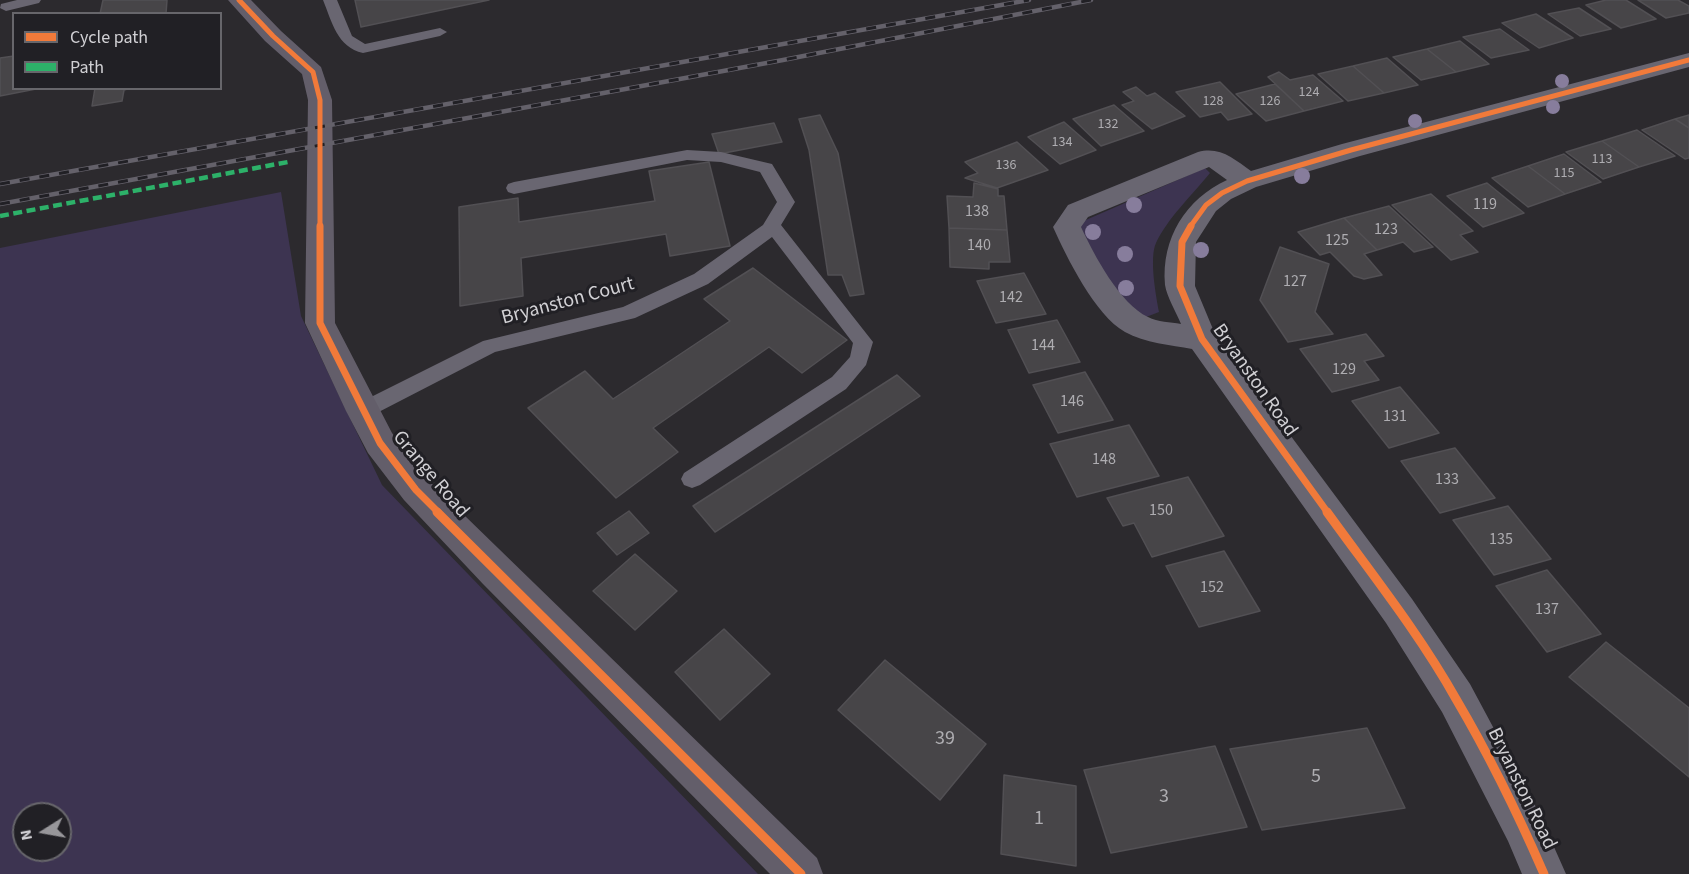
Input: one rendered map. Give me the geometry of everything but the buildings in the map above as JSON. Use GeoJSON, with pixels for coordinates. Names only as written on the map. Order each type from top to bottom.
{"type":"FeatureCollection","features":[{"type":"Feature","properties":{"kind":"street","name":"Grange Road"},"geometry":{"type":"LineString","coordinates":[[239,0],[273,36],[313,72],[320,100],[320,323],[380,443],[417,490],[496,572],[801,874]]}},
{"type":"Feature","properties":{"kind":"street","name":"Bryanston Road"},"geometry":{"type":"LineString","coordinates":[[1544,874],[1523,826],[1456,698],[1399,611],[1202,339],[1180,286],[1182,242],[1206,205],[1222,193],[1247,181],[1351,150],[1689,60]]}},
{"type":"Feature","properties":{"kind":"street","name":"Bryanston Road"},"geometry":{"type":"LineString","coordinates":[[1202,339],[1138,326],[1122,315],[1073,244],[1067,227],[1078,211],[1207,158],[1216,159],[1247,181]]}},
{"type":"Feature","properties":{"kind":"lane"},"geometry":{"type":"LineString","coordinates":[[6,7],[34,0]]}},
{"type":"Feature","properties":{"kind":"lane"},"geometry":{"type":"LineString","coordinates":[[330,0],[346,38],[363,49],[440,32]]}},
{"type":"Feature","properties":{"kind":"lane","name":"Bryanston Court"},"geometry":{"type":"LineString","coordinates":[[362,411],[490,346],[628,313],[701,279],[770,229],[786,202],[766,168],[721,157],[687,155],[514,188]]}},
{"type":"Feature","properties":{"kind":"lane"},"geometry":{"type":"LineString","coordinates":[[692,479],[839,383],[860,360],[863,342],[772,225]]}},
{"type":"Feature","properties":{"kind":"shaded area"},"geometry":{"type":"Polygon","coordinates":[[[1205,168],[1210,173],[1173,216],[1156,243],[1153,267],[1159,312],[1146,317],[1122,305],[1078,236],[1079,223],[1205,168]]]}},
{"type":"Feature","properties":{"kind":"shaded area"},"geometry":{"type":"Polygon","coordinates":[[[281,192],[301,316],[382,485],[758,874],[0,874],[0,248],[281,192]]]}},
{"type":"Feature","properties":{"kind":"railway"},"geometry":{"type":"LineString","coordinates":[[0,184],[1029,0]]}},
{"type":"Feature","properties":{"kind":"railway"},"geometry":{"type":"LineString","coordinates":[[0,204],[783,60],[1091,0]]}},
{"type":"Feature","properties":{"kind":"marked path"},"geometry":{"type":"LineString","coordinates":[[0,216],[288,162]]}},
{"type":"Feature","properties":{"kind":"cycle path"},"geometry":{"type":"LineString","coordinates":[[239,0],[273,36],[313,72],[320,100],[320,323],[380,443],[416,490],[496,572],[801,874]]}},
{"type":"Feature","properties":{"kind":"cycle path"},"geometry":{"type":"LineString","coordinates":[[1544,874],[1523,826],[1456,698],[1399,611],[1202,339],[1180,286],[1182,242],[1206,205],[1222,193],[1247,181],[1351,150],[1689,60]]}}]}
